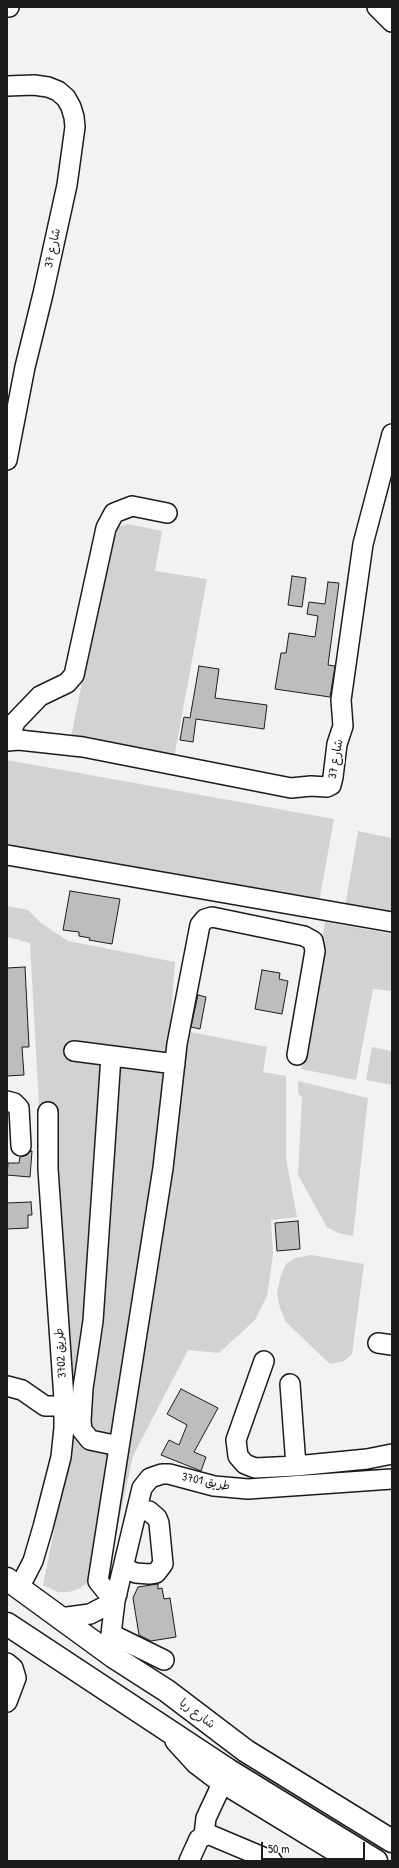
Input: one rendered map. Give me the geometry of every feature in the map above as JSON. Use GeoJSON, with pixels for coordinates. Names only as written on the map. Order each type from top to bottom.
{"type":"FeatureCollection","features":[{"type":"Feature","properties":{"kind":"main road","name":"شارع ريا"},"geometry":{"type":"LineString","coordinates":[[13,1583],[114,1657],[167,1691],[246,1750],[392,1841]]}},
{"type":"Feature","properties":{"kind":"main road"},"geometry":{"type":"LineString","coordinates":[[7,1624],[167,1730],[225,1776],[376,1861]]}},
{"type":"Feature","properties":{"kind":"street"},"geometry":{"type":"LineString","coordinates":[[377,7],[392,22]]}},
{"type":"Feature","properties":{"kind":"street","name":"شارع 37"},"geometry":{"type":"LineString","coordinates":[[7,86],[48,86],[58,91],[66,98],[71,107],[74,117],[74,127],[67,185],[45,289],[25,367],[7,460]]}},
{"type":"Feature","properties":{"kind":"street","name":"شارع 37"},"geometry":{"type":"LineString","coordinates":[[8,741],[46,742],[83,747],[291,788],[315,786],[327,787],[331,785],[334,777],[337,744],[343,726],[341,700],[363,544],[392,434]]}},
{"type":"Feature","properties":{"kind":"street"},"geometry":{"type":"LineString","coordinates":[[8,741],[15,722],[40,696],[67,683],[74,675],[106,528],[114,513],[132,506],[167,513]]}},
{"type":"Feature","properties":{"kind":"street"},"geometry":{"type":"LineString","coordinates":[[7,855],[392,922]]}},
{"type":"Feature","properties":{"kind":"street"},"geometry":{"type":"LineString","coordinates":[[60,1618],[90,1614],[116,1597],[106,1590],[98,1581],[163,1168],[175,1064],[200,925],[204,919],[212,917],[304,936],[313,941],[315,950],[297,1055]]}},
{"type":"Feature","properties":{"kind":"street"},"geometry":{"type":"LineString","coordinates":[[74,1051],[175,1064]]}},
{"type":"Feature","properties":{"kind":"street"},"geometry":{"type":"LineString","coordinates":[[111,1056],[93,1321],[83,1388],[81,1421],[82,1430],[90,1440],[119,1446]]}},
{"type":"Feature","properties":{"kind":"street"},"geometry":{"type":"LineString","coordinates":[[7,1101],[14,1103],[19,1108],[21,1146]]}},
{"type":"Feature","properties":{"kind":"street","name":"طريق 3702"},"geometry":{"type":"LineString","coordinates":[[13,1583],[33,1561],[58,1471],[63,1442],[65,1406],[48,1169],[48,1117],[21,1125]]}},
{"type":"Feature","properties":{"kind":"street"},"geometry":{"type":"LineString","coordinates":[[264,1361],[236,1440],[238,1456],[245,1464],[255,1468],[296,1466],[360,1460],[392,1454]]}},
{"type":"Feature","properties":{"kind":"street"},"geometry":{"type":"LineString","coordinates":[[290,1384],[296,1466]]}},
{"type":"Feature","properties":{"kind":"street"},"geometry":{"type":"LineString","coordinates":[[7,1386],[22,1390],[45,1406],[65,1406]]}},
{"type":"Feature","properties":{"kind":"street","name":"طريق 3701"},"geometry":{"type":"LineString","coordinates":[[114,1657],[111,1634],[116,1597],[142,1488],[150,1478],[162,1474],[214,1486],[248,1489],[392,1479]]}},
{"type":"Feature","properties":{"kind":"street"},"geometry":{"type":"LineString","coordinates":[[122,1568],[136,1573],[149,1574],[156,1573],[163,1564],[160,1523],[149,1511],[137,1511]]}},
{"type":"Feature","properties":{"kind":"street"},"geometry":{"type":"LineString","coordinates":[[111,1634],[164,1660]]}},
{"type":"Feature","properties":{"kind":"street"},"geometry":{"type":"LineString","coordinates":[[7,1663],[13,1668],[16,1678],[7,1702]]}},
{"type":"Feature","properties":{"kind":"street"},"geometry":{"type":"LineString","coordinates":[[204,1835],[206,1818],[225,1776],[350,1861]]}},
{"type":"Feature","properties":{"kind":"street"},"geometry":{"type":"LineString","coordinates":[[189,1861],[199,1839],[204,1835],[213,1835],[272,1861]]}},
{"type":"Feature","properties":{"kind":"shaded area"},"geometry":{"type":"Polygon","coordinates":[[[127,524],[162,531],[155,571],[207,579],[174,758],[71,737],[112,534],[118,527],[127,524]]]}},
{"type":"Feature","properties":{"kind":"shaded area"},"geometry":{"type":"Polygon","coordinates":[[[7,760],[334,819],[319,902],[7,846],[7,760]]]}},
{"type":"Feature","properties":{"kind":"shaded area"},"geometry":{"type":"Polygon","coordinates":[[[358,831],[392,838],[392,916],[345,907],[358,831]]]}},
{"type":"Feature","properties":{"kind":"shaded area"},"geometry":{"type":"Polygon","coordinates":[[[7,906],[28,910],[41,923],[68,941],[175,962],[170,1028],[267,1047],[263,1072],[286,1076],[286,1158],[297,1217],[271,1220],[273,1255],[267,1296],[255,1320],[219,1353],[188,1350],[133,1456],[107,1575],[85,1584],[81,1588],[69,1592],[58,1592],[43,1585],[74,1433],[51,1107],[39,1106],[30,943],[7,937],[7,906]]]}},
{"type":"Feature","properties":{"kind":"shaded area"},"geometry":{"type":"Polygon","coordinates":[[[325,922],[392,934],[392,991],[373,989],[356,1080],[301,1069],[325,922]]]}},
{"type":"Feature","properties":{"kind":"shaded area"},"geometry":{"type":"Polygon","coordinates":[[[372,1047],[392,1051],[392,1085],[366,1080],[372,1047]]]}},
{"type":"Feature","properties":{"kind":"shaded area"},"geometry":{"type":"Polygon","coordinates":[[[298,1081],[368,1098],[353,1236],[338,1233],[327,1227],[298,1175],[302,1098],[298,1093],[298,1081]]]}},
{"type":"Feature","properties":{"kind":"shaded area"},"geometry":{"type":"Polygon","coordinates":[[[311,1255],[364,1264],[352,1354],[344,1361],[330,1364],[286,1322],[280,1308],[277,1293],[281,1275],[286,1264],[295,1258],[311,1255]]]}},
{"type":"Feature","properties":{"kind":"building"},"geometry":{"type":"Polygon","coordinates":[[[292,576],[306,578],[302,607],[288,605],[292,576]]]}},
{"type":"Feature","properties":{"kind":"building"},"geometry":{"type":"Polygon","coordinates":[[[328,582],[339,583],[328,665],[335,666],[330,697],[275,689],[281,653],[286,653],[289,633],[315,637],[318,616],[307,614],[309,602],[325,604],[328,582]]]}},
{"type":"Feature","properties":{"kind":"building"},"geometry":{"type":"Polygon","coordinates":[[[199,666],[219,669],[215,698],[267,705],[264,729],[196,719],[193,742],[180,740],[184,717],[190,718],[199,666]]]}},
{"type":"Feature","properties":{"kind":"building"},"geometry":{"type":"Polygon","coordinates":[[[70,891],[120,899],[112,944],[89,940],[90,938],[79,936],[79,932],[63,930],[70,891]]]}},
{"type":"Feature","properties":{"kind":"building"},"geometry":{"type":"Polygon","coordinates":[[[25,967],[29,1047],[22,1047],[24,1075],[7,1076],[7,968],[25,967]]]}},
{"type":"Feature","properties":{"kind":"building"},"geometry":{"type":"Polygon","coordinates":[[[262,970],[280,973],[279,979],[288,981],[282,1014],[255,1009],[262,970]]]}},
{"type":"Feature","properties":{"kind":"building"},"geometry":{"type":"Polygon","coordinates":[[[198,995],[206,997],[200,1029],[191,1027],[198,995]]]}},
{"type":"Feature","properties":{"kind":"building"},"geometry":{"type":"Polygon","coordinates":[[[31,1151],[30,1177],[7,1175],[8,1163],[19,1163],[20,1157],[27,1155],[31,1151]]]}},
{"type":"Feature","properties":{"kind":"building"},"geometry":{"type":"Polygon","coordinates":[[[31,1202],[32,1215],[28,1215],[28,1228],[7,1229],[7,1203],[31,1202]]]}},
{"type":"Feature","properties":{"kind":"building"},"geometry":{"type":"Polygon","coordinates":[[[298,1221],[300,1249],[277,1251],[275,1223],[298,1221]]]}},
{"type":"Feature","properties":{"kind":"building"},"geometry":{"type":"Polygon","coordinates":[[[181,1389],[218,1408],[194,1452],[206,1457],[201,1471],[161,1455],[169,1440],[179,1445],[187,1425],[167,1414],[181,1389]]]}},
{"type":"Feature","properties":{"kind":"building"},"geometry":{"type":"Polygon","coordinates":[[[158,1584],[158,1589],[162,1588],[164,1599],[170,1598],[176,1637],[151,1641],[139,1635],[133,1598],[138,1587],[158,1584]]]}}]}
